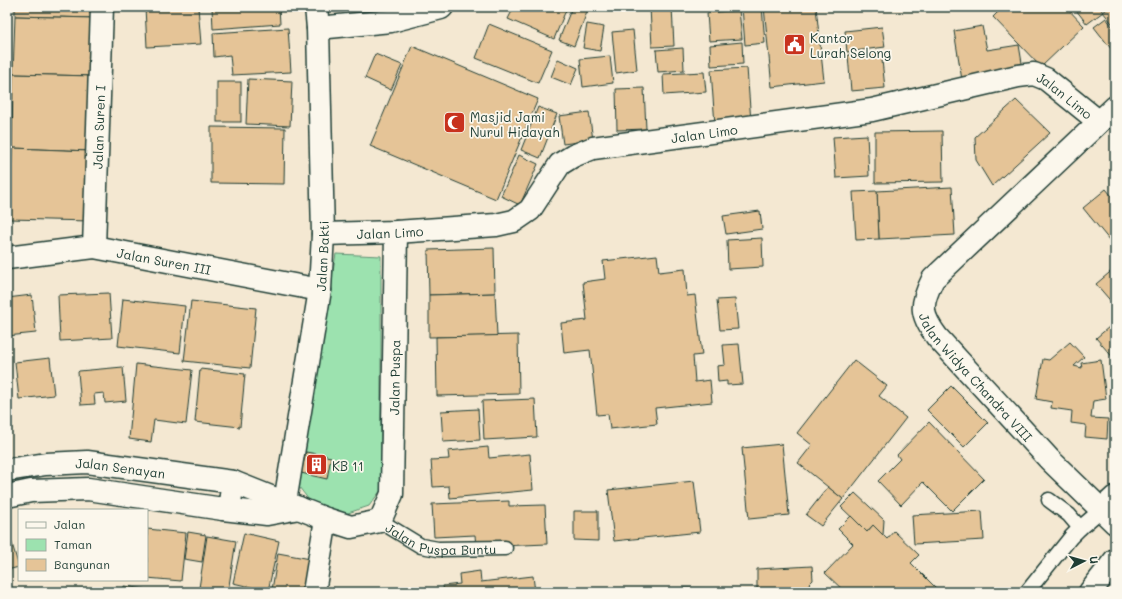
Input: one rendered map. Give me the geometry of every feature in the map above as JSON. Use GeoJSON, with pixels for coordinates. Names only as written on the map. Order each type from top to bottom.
{"type":"FeatureCollection","features":[{"type":"Feature","properties":{"kind":"street","name":"Jalan Suren I"},"geometry":{"type":"LineString","coordinates":[[94,247],[102,7]]}},
{"type":"Feature","properties":{"kind":"street"},"geometry":{"type":"LineString","coordinates":[[317,18],[391,20],[442,7]]}},
{"type":"Feature","properties":{"kind":"street","name":"Jalan Bakti"},"geometry":{"type":"LineString","coordinates":[[292,505],[320,290],[323,234],[317,18]]}},
{"type":"Feature","properties":{"kind":"street","name":"Jalan Limo"},"geometry":{"type":"LineString","coordinates":[[323,234],[396,232],[496,225],[514,221],[530,210],[560,164],[573,156],[593,148],[872,110],[1018,76],[1034,74],[1046,79],[1098,122]]}},
{"type":"Feature","properties":{"kind":"street","name":"Jalan Widya Chandra VIII"},"geometry":{"type":"LineString","coordinates":[[1110,510],[1050,460],[937,337],[929,326],[924,314],[925,295],[933,279],[1115,107]]}},
{"type":"Feature","properties":{"kind":"street","name":"Jalan Puspa"},"geometry":{"type":"LineString","coordinates":[[380,521],[392,494],[396,232]]}},
{"type":"Feature","properties":{"kind":"street","name":"Jalan Suren III"},"geometry":{"type":"LineString","coordinates":[[7,258],[94,247],[320,290]]}},
{"type":"Feature","properties":{"kind":"street"},"geometry":{"type":"LineString","coordinates":[[87,462],[88,489]]}},
{"type":"Feature","properties":{"kind":"street","name":"Jalan Senayan"},"geometry":{"type":"LineString","coordinates":[[7,470],[46,464],[87,462],[233,482],[326,519],[351,527],[380,521]]}},
{"type":"Feature","properties":{"kind":"street"},"geometry":{"type":"LineString","coordinates":[[222,509],[228,507],[233,482]]}},
{"type":"Feature","properties":{"kind":"street","name":"Jalan Senayan"},"geometry":{"type":"LineString","coordinates":[[7,496],[31,491],[88,489],[222,509],[267,514],[292,505]]}},
{"type":"Feature","properties":{"kind":"street"},"geometry":{"type":"LineString","coordinates":[[314,592],[326,519]]}},
{"type":"Feature","properties":{"kind":"lane"},"geometry":{"type":"LineString","coordinates":[[1049,500],[1069,515],[1080,528]]}},
{"type":"Feature","properties":{"kind":"lane"},"geometry":{"type":"LineString","coordinates":[[1027,592],[1080,528],[1110,510]]}},
{"type":"Feature","properties":{"kind":"lane","name":"Jalan Puspa Buntu"},"geometry":{"type":"LineString","coordinates":[[380,521],[421,546],[438,549],[505,548]]}},
{"type":"Feature","properties":{"kind":"green space"},"geometry":{"type":"Polygon","coordinates":[[[336,254],[381,256],[381,490],[369,506],[345,514],[312,504],[296,483],[336,254]]]}},
{"type":"Feature","properties":{"kind":"building"},"geometry":{"type":"Polygon","coordinates":[[[15,7],[94,7],[94,18],[15,16],[15,7]]]}},
{"type":"Feature","properties":{"kind":"building"},"geometry":{"type":"Polygon","coordinates":[[[145,7],[198,7],[201,44],[147,47],[145,7]]]}},
{"type":"Feature","properties":{"kind":"building"},"geometry":{"type":"Polygon","coordinates":[[[212,7],[279,7],[280,24],[213,29],[212,7]]]}},
{"type":"Feature","properties":{"kind":"building"},"geometry":{"type":"Polygon","coordinates":[[[514,7],[560,7],[566,10],[554,39],[508,19],[514,7]]]}},
{"type":"Feature","properties":{"kind":"building"},"geometry":{"type":"Polygon","coordinates":[[[572,7],[589,7],[574,46],[559,40],[572,7]]]}},
{"type":"Feature","properties":{"kind":"building"},"geometry":{"type":"Polygon","coordinates":[[[650,7],[672,7],[674,46],[652,47],[650,7]]]}},
{"type":"Feature","properties":{"kind":"building"},"geometry":{"type":"Polygon","coordinates":[[[704,7],[729,7],[704,10],[704,7]]]}},
{"type":"Feature","properties":{"kind":"building"},"geometry":{"type":"Polygon","coordinates":[[[742,7],[762,7],[765,43],[745,45],[742,7]]]}},
{"type":"Feature","properties":{"kind":"building","name":"Kantor Lurah Selong"},"geometry":{"type":"Polygon","coordinates":[[[764,7],[816,7],[824,81],[772,87],[764,7]]]}},
{"type":"Feature","properties":{"kind":"building"},"geometry":{"type":"Polygon","coordinates":[[[1003,7],[1066,7],[1084,26],[1041,67],[993,17],[1003,7]]]}},
{"type":"Feature","properties":{"kind":"building"},"geometry":{"type":"Polygon","coordinates":[[[1080,7],[1099,7],[1103,12],[1087,24],[1076,10],[1080,7]]]}},
{"type":"Feature","properties":{"kind":"building"},"geometry":{"type":"Polygon","coordinates":[[[1110,7],[1115,7],[1115,27],[1103,12],[1110,7]]]}},
{"type":"Feature","properties":{"kind":"building"},"geometry":{"type":"Polygon","coordinates":[[[739,10],[742,39],[709,41],[707,13],[739,10]]]}},
{"type":"Feature","properties":{"kind":"building"},"geometry":{"type":"Polygon","coordinates":[[[15,16],[94,18],[93,76],[13,74],[15,16]]]}},
{"type":"Feature","properties":{"kind":"building"},"geometry":{"type":"Polygon","coordinates":[[[1106,18],[1115,30],[1115,47],[1112,50],[1094,27],[1106,18]]]}},
{"type":"Feature","properties":{"kind":"building"},"geometry":{"type":"Polygon","coordinates":[[[489,24],[552,50],[538,83],[476,58],[489,24]]]}},
{"type":"Feature","properties":{"kind":"building"},"geometry":{"type":"Polygon","coordinates":[[[587,24],[604,27],[600,51],[583,48],[587,24]]]}},
{"type":"Feature","properties":{"kind":"building"},"geometry":{"type":"Polygon","coordinates":[[[982,26],[987,50],[1019,45],[1023,69],[962,80],[954,31],[982,26]]]}},
{"type":"Feature","properties":{"kind":"building"},"geometry":{"type":"Polygon","coordinates":[[[882,27],[885,47],[847,52],[845,31],[882,27]]]}},
{"type":"Feature","properties":{"kind":"building"},"geometry":{"type":"Polygon","coordinates":[[[288,28],[291,72],[232,75],[230,55],[214,57],[213,33],[288,28]]]}},
{"type":"Feature","properties":{"kind":"building"},"geometry":{"type":"Polygon","coordinates":[[[633,30],[637,70],[616,73],[612,32],[633,30]]]}},
{"type":"Feature","properties":{"kind":"building"},"geometry":{"type":"Polygon","coordinates":[[[742,42],[743,64],[711,66],[710,45],[742,42]]]}},
{"type":"Feature","properties":{"kind":"building","name":"Masjid Jami Nurul Hidayah"},"geometry":{"type":"Polygon","coordinates":[[[412,46],[538,99],[496,199],[370,146],[412,46]]]}},
{"type":"Feature","properties":{"kind":"building"},"geometry":{"type":"Polygon","coordinates":[[[683,48],[684,70],[658,72],[656,50],[683,48]]]}},
{"type":"Feature","properties":{"kind":"building"},"geometry":{"type":"Polygon","coordinates":[[[881,51],[885,88],[851,91],[848,55],[881,51]]]}},
{"type":"Feature","properties":{"kind":"building"},"geometry":{"type":"Polygon","coordinates":[[[375,54],[402,65],[391,90],[365,78],[375,54]]]}},
{"type":"Feature","properties":{"kind":"building"},"geometry":{"type":"Polygon","coordinates":[[[610,56],[613,83],[583,87],[580,59],[610,56]]]}},
{"type":"Feature","properties":{"kind":"building"},"geometry":{"type":"Polygon","coordinates":[[[558,59],[578,68],[571,85],[551,77],[558,59]]]}},
{"type":"Feature","properties":{"kind":"building"},"geometry":{"type":"Polygon","coordinates":[[[747,68],[751,122],[715,125],[711,70],[747,68]]]}},
{"type":"Feature","properties":{"kind":"building"},"geometry":{"type":"Polygon","coordinates":[[[704,72],[706,92],[664,95],[663,74],[704,72]]]}},
{"type":"Feature","properties":{"kind":"building"},"geometry":{"type":"Polygon","coordinates":[[[13,74],[93,76],[90,151],[12,148],[13,74]]]}},
{"type":"Feature","properties":{"kind":"building"},"geometry":{"type":"Polygon","coordinates":[[[248,79],[292,81],[290,126],[246,124],[248,79]]]}},
{"type":"Feature","properties":{"kind":"building"},"geometry":{"type":"Polygon","coordinates":[[[217,82],[241,82],[241,122],[217,122],[217,82]]]}},
{"type":"Feature","properties":{"kind":"building"},"geometry":{"type":"Polygon","coordinates":[[[644,88],[646,129],[617,130],[616,89],[644,88]]]}},
{"type":"Feature","properties":{"kind":"building"},"geometry":{"type":"Polygon","coordinates":[[[1016,100],[1050,133],[992,186],[976,160],[975,137],[1016,100]]]}},
{"type":"Feature","properties":{"kind":"building"},"geometry":{"type":"Polygon","coordinates":[[[538,107],[557,114],[540,158],[521,150],[538,107]]]}},
{"type":"Feature","properties":{"kind":"building"},"geometry":{"type":"Polygon","coordinates":[[[589,112],[593,140],[563,144],[559,116],[589,112]]]}},
{"type":"Feature","properties":{"kind":"building"},"geometry":{"type":"Polygon","coordinates":[[[211,127],[285,128],[284,184],[211,183],[211,127]]]}},
{"type":"Feature","properties":{"kind":"building"},"geometry":{"type":"Polygon","coordinates":[[[942,131],[943,182],[875,183],[875,132],[942,131]]]}},
{"type":"Feature","properties":{"kind":"building"},"geometry":{"type":"Polygon","coordinates":[[[867,135],[869,176],[836,178],[833,137],[867,135]]]}},
{"type":"Feature","properties":{"kind":"building"},"geometry":{"type":"Polygon","coordinates":[[[12,148],[90,151],[89,221],[10,219],[12,148]]]}},
{"type":"Feature","properties":{"kind":"building"},"geometry":{"type":"Polygon","coordinates":[[[519,155],[538,164],[520,205],[501,196],[519,155]]]}},
{"type":"Feature","properties":{"kind":"building"},"geometry":{"type":"Polygon","coordinates":[[[952,187],[955,235],[879,239],[877,191],[952,187]]]}},
{"type":"Feature","properties":{"kind":"building"},"geometry":{"type":"Polygon","coordinates":[[[1106,189],[1115,200],[1115,247],[1083,208],[1106,189]]]}},
{"type":"Feature","properties":{"kind":"building"},"geometry":{"type":"Polygon","coordinates":[[[877,191],[879,239],[856,240],[853,192],[877,191]]]}},
{"type":"Feature","properties":{"kind":"building"},"geometry":{"type":"Polygon","coordinates":[[[760,211],[762,229],[726,234],[723,216],[760,211]]]}},
{"type":"Feature","properties":{"kind":"building"},"geometry":{"type":"Polygon","coordinates":[[[762,238],[763,267],[728,269],[727,240],[762,238]]]}},
{"type":"Feature","properties":{"kind":"building"},"geometry":{"type":"Polygon","coordinates":[[[494,248],[495,293],[429,295],[428,250],[494,248]]]}},
{"type":"Feature","properties":{"kind":"building"},"geometry":{"type":"Polygon","coordinates":[[[657,255],[659,272],[685,269],[687,296],[695,295],[702,355],[693,356],[695,382],[710,380],[712,402],[655,408],[657,424],[610,429],[608,414],[597,415],[590,350],[564,353],[561,323],[587,320],[583,282],[605,279],[603,261],[657,255]]]}},
{"type":"Feature","properties":{"kind":"building"},"geometry":{"type":"Polygon","coordinates":[[[1115,268],[1115,306],[1096,284],[1115,268]]]}},
{"type":"Feature","properties":{"kind":"building"},"geometry":{"type":"Polygon","coordinates":[[[109,293],[112,338],[60,341],[58,295],[109,293]]]}},
{"type":"Feature","properties":{"kind":"building"},"geometry":{"type":"Polygon","coordinates":[[[495,293],[497,336],[429,337],[429,295],[495,293]]]}},
{"type":"Feature","properties":{"kind":"building"},"geometry":{"type":"Polygon","coordinates":[[[32,295],[36,333],[7,336],[7,298],[32,295]]]}},
{"type":"Feature","properties":{"kind":"building"},"geometry":{"type":"Polygon","coordinates":[[[123,299],[185,306],[180,353],[118,346],[123,299]]]}},
{"type":"Feature","properties":{"kind":"building"},"geometry":{"type":"Polygon","coordinates":[[[735,299],[738,329],[720,330],[717,300],[735,299]]]}},
{"type":"Feature","properties":{"kind":"building"},"geometry":{"type":"Polygon","coordinates":[[[191,301],[256,308],[250,368],[184,361],[191,301]]]}},
{"type":"Feature","properties":{"kind":"building"},"geometry":{"type":"Polygon","coordinates":[[[1115,322],[1115,360],[1096,338],[1115,322]]]}},
{"type":"Feature","properties":{"kind":"building"},"geometry":{"type":"Polygon","coordinates":[[[518,335],[519,394],[437,396],[436,337],[518,335]]]}},
{"type":"Feature","properties":{"kind":"building"},"geometry":{"type":"Polygon","coordinates":[[[1070,342],[1084,357],[1074,366],[1082,368],[1081,363],[1101,360],[1106,399],[1093,401],[1091,418],[1108,419],[1107,439],[1085,437],[1086,425],[1071,423],[1072,411],[1051,408],[1052,402],[1036,399],[1043,359],[1049,360],[1070,342]]]}},
{"type":"Feature","properties":{"kind":"building"},"geometry":{"type":"Polygon","coordinates":[[[739,344],[743,384],[727,385],[727,381],[718,382],[717,366],[725,365],[723,345],[739,344]]]}},
{"type":"Feature","properties":{"kind":"building"},"geometry":{"type":"Polygon","coordinates":[[[50,358],[54,395],[19,399],[15,362],[50,358]]]}},
{"type":"Feature","properties":{"kind":"building"},"geometry":{"type":"Polygon","coordinates":[[[854,360],[887,386],[879,396],[906,418],[843,499],[798,463],[812,445],[797,433],[854,360]]]}},
{"type":"Feature","properties":{"kind":"building"},"geometry":{"type":"Polygon","coordinates":[[[136,364],[192,370],[186,424],[154,420],[151,442],[129,439],[136,364]]]}},
{"type":"Feature","properties":{"kind":"building"},"geometry":{"type":"Polygon","coordinates":[[[123,367],[126,401],[105,403],[104,393],[94,394],[95,404],[81,405],[79,371],[123,367]]]}},
{"type":"Feature","properties":{"kind":"building"},"geometry":{"type":"Polygon","coordinates":[[[200,369],[245,374],[240,427],[195,422],[200,369]]]}},
{"type":"Feature","properties":{"kind":"building"},"geometry":{"type":"Polygon","coordinates":[[[951,386],[988,423],[964,447],[927,410],[951,386]]]}},
{"type":"Feature","properties":{"kind":"building"},"geometry":{"type":"Polygon","coordinates":[[[535,399],[537,437],[484,440],[482,401],[535,399]]]}},
{"type":"Feature","properties":{"kind":"building"},"geometry":{"type":"Polygon","coordinates":[[[478,409],[480,440],[443,442],[441,411],[478,409]]]}},
{"type":"Feature","properties":{"kind":"building"},"geometry":{"type":"Polygon","coordinates":[[[929,422],[984,479],[952,511],[923,482],[901,505],[878,481],[900,459],[897,455],[929,422]]]}},
{"type":"Feature","properties":{"kind":"building"},"geometry":{"type":"Polygon","coordinates":[[[782,444],[789,515],[749,519],[742,448],[782,444]]]}},
{"type":"Feature","properties":{"kind":"building"},"geometry":{"type":"Polygon","coordinates":[[[488,447],[489,458],[530,454],[533,490],[450,498],[449,486],[433,487],[431,460],[449,459],[448,451],[488,447]]]}},
{"type":"Feature","properties":{"kind":"building","name":"KB 11"},"geometry":{"type":"Polygon","coordinates":[[[306,452],[331,457],[327,479],[301,473],[306,452]]]}},
{"type":"Feature","properties":{"kind":"building"},"geometry":{"type":"Polygon","coordinates":[[[694,481],[700,532],[614,541],[608,490],[694,481]]]}},
{"type":"Feature","properties":{"kind":"building"},"geometry":{"type":"Polygon","coordinates":[[[828,487],[843,499],[821,526],[806,515],[828,487]]]}},
{"type":"Feature","properties":{"kind":"building"},"geometry":{"type":"Polygon","coordinates":[[[855,493],[884,520],[883,535],[873,525],[867,532],[841,507],[855,493]]]}},
{"type":"Feature","properties":{"kind":"building"},"geometry":{"type":"Polygon","coordinates":[[[509,501],[509,506],[545,505],[547,544],[476,547],[475,535],[434,537],[432,504],[509,501]]]}},
{"type":"Feature","properties":{"kind":"building"},"geometry":{"type":"Polygon","coordinates":[[[574,511],[598,511],[598,541],[574,540],[574,511]]]}},
{"type":"Feature","properties":{"kind":"building"},"geometry":{"type":"Polygon","coordinates":[[[982,511],[984,540],[914,544],[912,515],[982,511]]]}},
{"type":"Feature","properties":{"kind":"building"},"geometry":{"type":"Polygon","coordinates":[[[851,516],[867,532],[873,525],[887,539],[894,531],[919,555],[911,563],[940,592],[845,592],[825,573],[853,544],[838,529],[851,516]]]}},
{"type":"Feature","properties":{"kind":"building"},"geometry":{"type":"Polygon","coordinates":[[[7,527],[18,567],[7,570],[7,527]]]}},
{"type":"Feature","properties":{"kind":"building"},"geometry":{"type":"Polygon","coordinates":[[[148,529],[186,533],[181,581],[148,578],[148,529]]]}},
{"type":"Feature","properties":{"kind":"building"},"geometry":{"type":"Polygon","coordinates":[[[188,532],[206,535],[202,562],[184,559],[188,532]]]}},
{"type":"Feature","properties":{"kind":"building"},"geometry":{"type":"Polygon","coordinates":[[[244,533],[279,541],[268,591],[233,583],[244,533]]]}},
{"type":"Feature","properties":{"kind":"building"},"geometry":{"type":"Polygon","coordinates":[[[207,536],[236,541],[228,592],[199,588],[207,536]]]}},
{"type":"Feature","properties":{"kind":"building"},"geometry":{"type":"Polygon","coordinates":[[[278,553],[316,560],[311,592],[282,592],[272,590],[278,553]]]}},
{"type":"Feature","properties":{"kind":"building"},"geometry":{"type":"Polygon","coordinates":[[[812,566],[813,580],[803,590],[803,592],[757,592],[757,569],[812,566]]]}},
{"type":"Feature","properties":{"kind":"building"},"geometry":{"type":"Polygon","coordinates":[[[480,571],[481,582],[533,576],[535,592],[444,592],[443,586],[460,584],[459,574],[480,571]]]}},
{"type":"Feature","properties":{"kind":"building"},"geometry":{"type":"Polygon","coordinates":[[[124,586],[145,589],[145,592],[124,592],[124,586]]]}},
{"type":"Feature","properties":{"kind":"building"},"geometry":{"type":"Polygon","coordinates":[[[117,588],[117,592],[61,592],[61,589],[117,588]]]}},
{"type":"Feature","properties":{"kind":"building"},"geometry":{"type":"Polygon","coordinates":[[[682,588],[730,589],[730,592],[682,592],[682,588]]]}},
{"type":"Feature","properties":{"kind":"place","name":"Kantor Lurah Selong"},"geometry":{"type":"Point","coordinates":[794,44]}},
{"type":"Feature","properties":{"kind":"place","name":"Masjid Jami Nurul Hidayah"},"geometry":{"type":"Point","coordinates":[454,123]}},
{"type":"Feature","properties":{"kind":"place","name":"KB 11"},"geometry":{"type":"Point","coordinates":[316,465]}}]}
